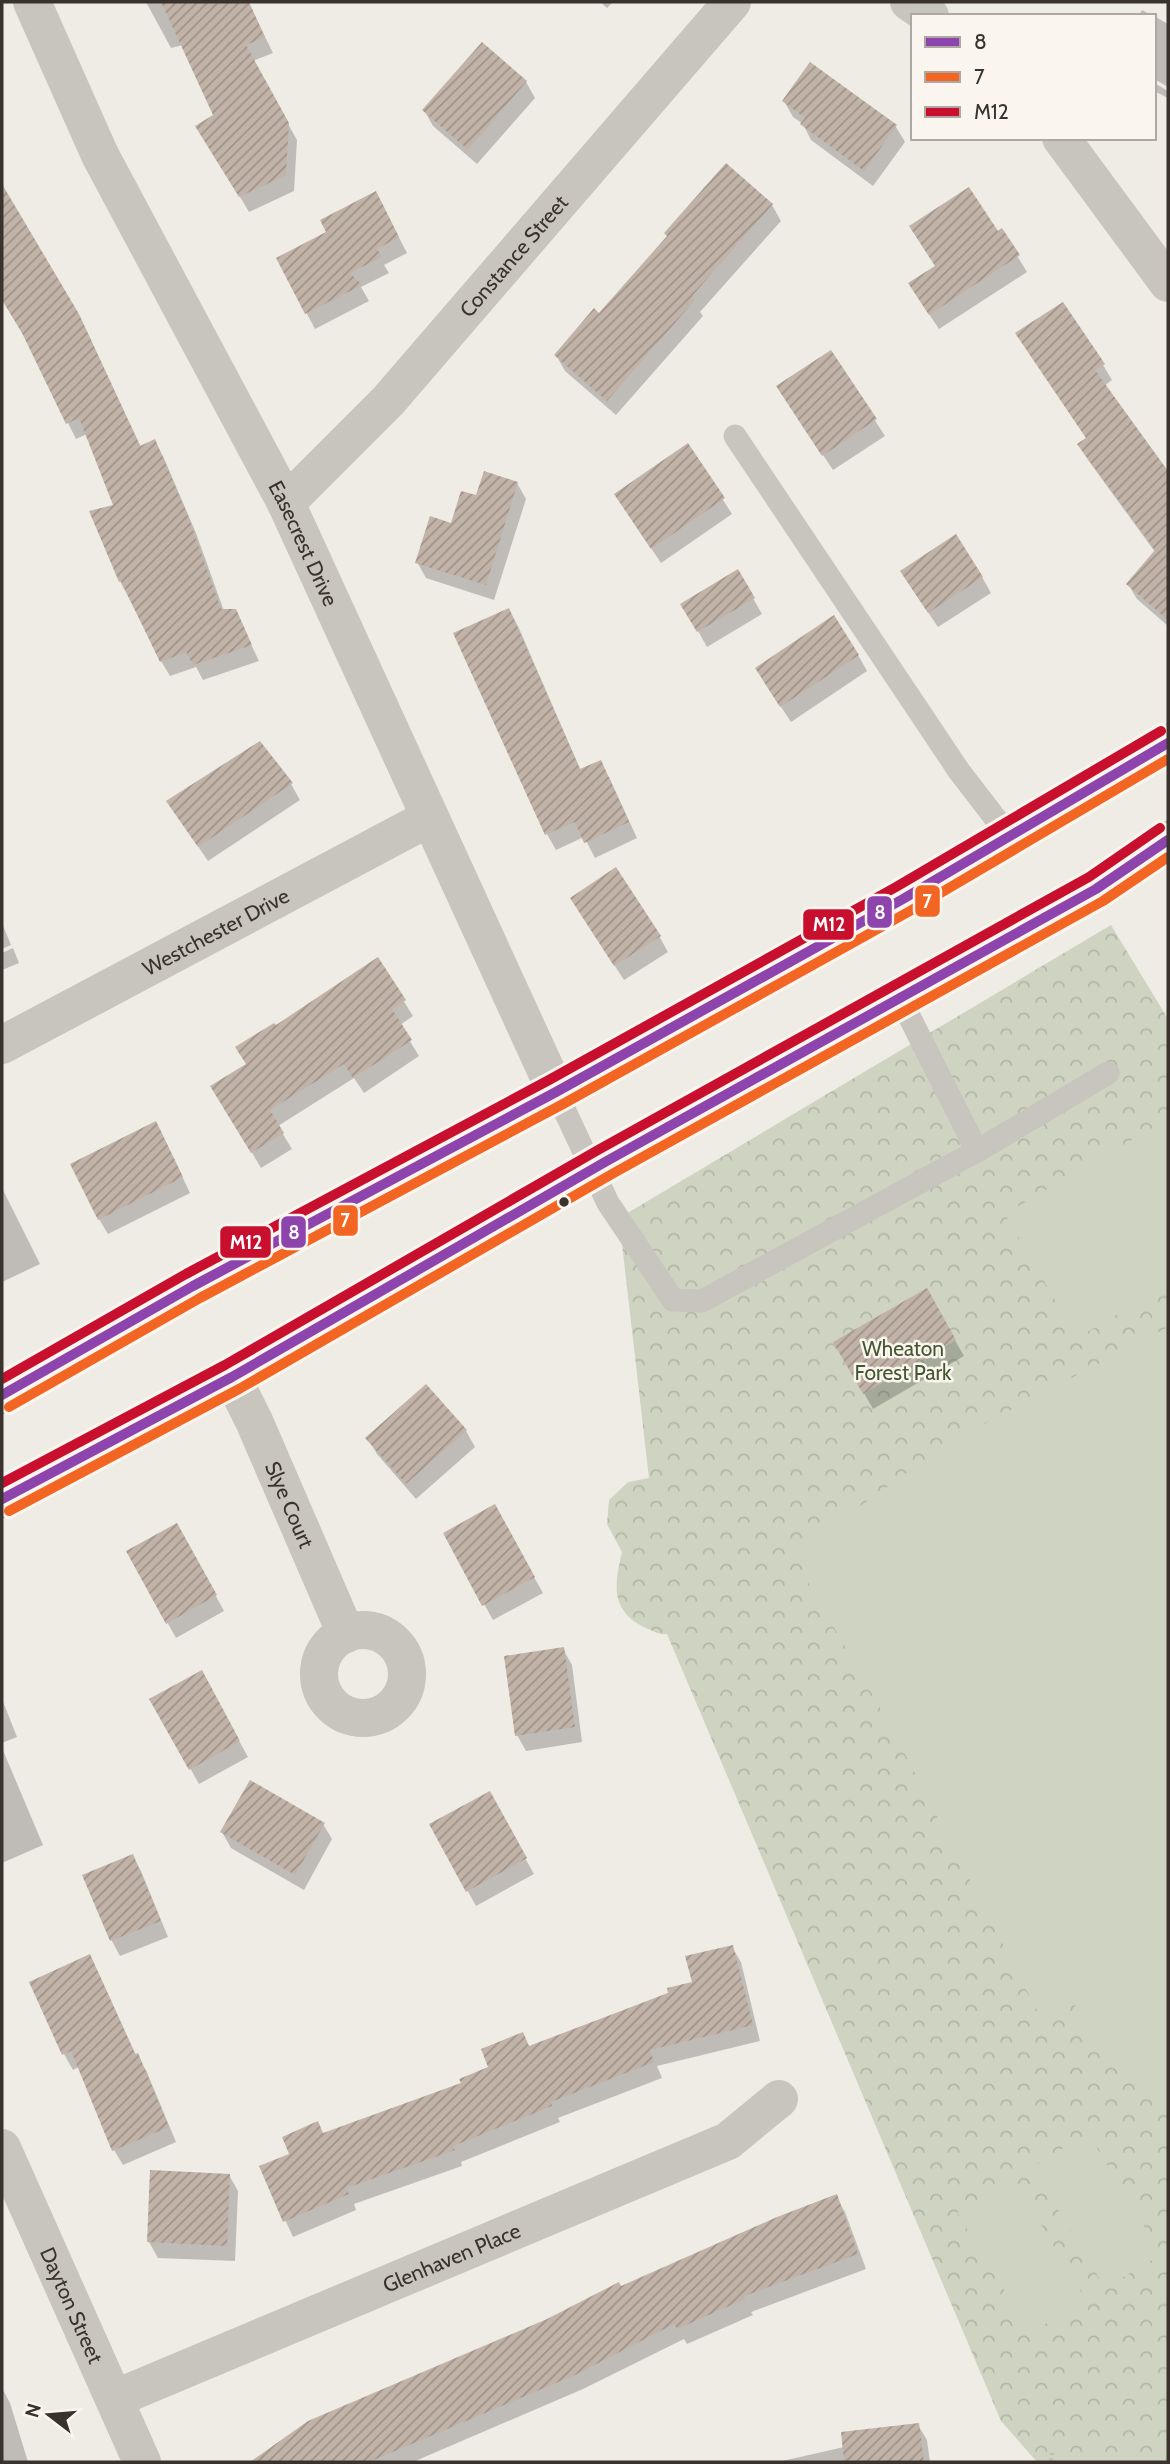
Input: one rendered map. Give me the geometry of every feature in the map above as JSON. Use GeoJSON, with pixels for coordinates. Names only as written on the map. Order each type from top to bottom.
{"type":"FeatureCollection","features":[{"type":"Feature","properties":{"kind":"main road"},"geometry":{"type":"LineString","coordinates":[[2,1395],[193,1286],[556,1092],[903,899],[1168,743]]}},
{"type":"Feature","properties":{"kind":"main road"},"geometry":{"type":"LineString","coordinates":[[2,1499],[232,1377],[592,1170],[1096,889],[1168,840]]}},
{"type":"Feature","properties":{"kind":"street","name":"Easecrest Drive"},"geometry":{"type":"LineString","coordinates":[[32,2],[100,155],[286,503],[556,1092]]}},
{"type":"Feature","properties":{"kind":"street","name":"Constance Street"},"geometry":{"type":"LineString","coordinates":[[286,503],[388,401],[732,2]]}},
{"type":"Feature","properties":{"kind":"street"},"geometry":{"type":"LineString","coordinates":[[909,2],[927,14]]}},
{"type":"Feature","properties":{"kind":"street"},"geometry":{"type":"LineString","coordinates":[[1062,140],[1168,282]]}},
{"type":"Feature","properties":{"kind":"street","name":"Westchester Drive"},"geometry":{"type":"LineString","coordinates":[[2,1045],[429,818]]}},
{"type":"Feature","properties":{"kind":"street","name":"Slye Court"},"geometry":{"type":"LineString","coordinates":[[232,1377],[254,1421],[346,1634]]}},
{"type":"Feature","properties":{"kind":"street","name":"Glenhaven Place"},"geometry":{"type":"LineString","coordinates":[[114,2399],[728,2141],[779,2099]]}},
{"type":"Feature","properties":{"kind":"street","name":"Dayton Street"},"geometry":{"type":"LineString","coordinates":[[2,2148],[142,2462]]}},
{"type":"Feature","properties":{"kind":"lane"},"geometry":{"type":"LineString","coordinates":[[735,436],[959,772],[1009,836]]}},
{"type":"Feature","properties":{"kind":"lane"},"geometry":{"type":"LineString","coordinates":[[900,998],[977,1151]]}},
{"type":"Feature","properties":{"kind":"lane"},"geometry":{"type":"LineString","coordinates":[[556,1092],[608,1203],[673,1300],[702,1301],[977,1151],[1108,1073]]}},
{"type":"Feature","properties":{"kind":"path"},"geometry":{"type":"LineString","coordinates":[[1051,2462],[1052,2453]]}},
{"type":"Feature","properties":{"kind":"green space","name":"Wheaton Forest Park"},"geometry":{"type":"Polygon","coordinates":[[[1111,925],[1168,1019],[1168,2462],[1037,2462],[1001,2421],[667,1634],[656,1633],[634,1621],[620,1605],[617,1575],[622,1552],[607,1524],[609,1500],[628,1482],[649,1478],[619,1218],[1111,925]]]}},
{"type":"Feature","properties":{"kind":"green space"},"geometry":{"type":"Polygon","coordinates":[[[1163,1122],[1168,1132],[1168,1285],[1077,1338],[1005,1214],[1163,1122]]]}},
{"type":"Feature","properties":{"kind":"green space"},"geometry":{"type":"Polygon","coordinates":[[[1168,1327],[1168,2107],[1087,2036],[1072,1998],[1041,2018],[891,1727],[804,1575],[807,1544],[950,1442],[1168,1327]]]}},
{"type":"Feature","properties":{"kind":"green space"},"geometry":{"type":"Polygon","coordinates":[[[1088,2133],[1161,2255],[1105,2288],[1032,2167],[1088,2133]]]}},
{"type":"Feature","properties":{"kind":"green space"},"geometry":{"type":"Polygon","coordinates":[[[1013,2178],[1086,2300],[1030,2333],[957,2212],[1013,2178]]]}},
{"type":"Feature","properties":{"kind":"building"},"geometry":{"type":"Polygon","coordinates":[[[161,2],[249,2],[265,37],[246,45],[289,123],[286,175],[239,197],[195,126],[213,115],[161,2]]]}},
{"type":"Feature","properties":{"kind":"building"},"geometry":{"type":"Polygon","coordinates":[[[482,42],[527,81],[468,150],[422,110],[482,42]]]}},
{"type":"Feature","properties":{"kind":"building"},"geometry":{"type":"Polygon","coordinates":[[[810,62],[897,125],[864,171],[800,124],[805,118],[782,101],[810,62]]]}},
{"type":"Feature","properties":{"kind":"building"},"geometry":{"type":"Polygon","coordinates":[[[726,163],[773,204],[692,296],[695,300],[607,401],[554,355],[594,308],[599,313],[667,236],[664,233],[726,163]]]}},
{"type":"Feature","properties":{"kind":"building"},"geometry":{"type":"Polygon","coordinates":[[[2,184],[79,314],[140,446],[155,439],[188,516],[221,609],[236,609],[252,645],[193,665],[186,652],[160,662],[121,581],[119,582],[89,511],[113,505],[79,418],[66,424],[22,333],[2,300],[2,184]]]}},
{"type":"Feature","properties":{"kind":"building"},"geometry":{"type":"Polygon","coordinates":[[[969,187],[998,231],[1002,228],[1020,255],[929,315],[908,283],[935,266],[909,226],[969,187]]]}},
{"type":"Feature","properties":{"kind":"building"},"geometry":{"type":"Polygon","coordinates":[[[376,191],[399,237],[377,249],[382,257],[350,273],[362,285],[305,314],[276,258],[326,232],[320,220],[376,191]]]}},
{"type":"Feature","properties":{"kind":"building"},"geometry":{"type":"Polygon","coordinates":[[[1063,302],[1105,364],[1095,370],[1168,471],[1168,620],[1126,584],[1155,550],[1077,444],[1086,438],[1015,333],[1063,302]]]}},
{"type":"Feature","properties":{"kind":"building"},"geometry":{"type":"Polygon","coordinates":[[[831,350],[877,419],[822,456],[776,386],[831,350]]]}},
{"type":"Feature","properties":{"kind":"building"},"geometry":{"type":"Polygon","coordinates":[[[688,443],[725,498],[651,549],[614,494],[688,443]]]}},
{"type":"Feature","properties":{"kind":"building"},"geometry":{"type":"Polygon","coordinates":[[[484,471],[518,482],[486,585],[415,563],[430,516],[451,523],[461,491],[476,495],[484,471]]]}},
{"type":"Feature","properties":{"kind":"building"},"geometry":{"type":"Polygon","coordinates":[[[956,534],[983,577],[928,613],[900,571],[956,534]]]}},
{"type":"Feature","properties":{"kind":"building"},"geometry":{"type":"Polygon","coordinates":[[[738,569],[755,598],[697,632],[680,604],[738,569]]]}},
{"type":"Feature","properties":{"kind":"building"},"geometry":{"type":"Polygon","coordinates":[[[509,608],[580,769],[601,760],[629,822],[584,843],[575,822],[545,835],[453,633],[509,608]]]}},
{"type":"Feature","properties":{"kind":"building"},"geometry":{"type":"Polygon","coordinates":[[[834,615],[859,655],[780,707],[755,668],[834,615]]]}},
{"type":"Feature","properties":{"kind":"building"},"geometry":{"type":"Polygon","coordinates":[[[260,741],[293,783],[198,847],[166,801],[260,741]]]}},
{"type":"Feature","properties":{"kind":"building"},"geometry":{"type":"Polygon","coordinates":[[[616,867],[661,936],[614,966],[570,898],[616,867]]]}},
{"type":"Feature","properties":{"kind":"building"},"geometry":{"type":"Polygon","coordinates":[[[378,957],[406,1000],[392,1009],[412,1040],[353,1078],[344,1064],[270,1110],[284,1133],[251,1153],[210,1086],[246,1064],[235,1047],[274,1023],[276,1025],[378,957]]]}},
{"type":"Feature","properties":{"kind":"building"},"geometry":{"type":"Polygon","coordinates":[[[156,1121],[183,1177],[98,1220],[70,1164],[156,1121]]]}},
{"type":"Feature","properties":{"kind":"building"},"geometry":{"type":"Polygon","coordinates":[[[927,1288],[956,1340],[863,1394],[833,1342],[927,1288]]]}},
{"type":"Feature","properties":{"kind":"building"},"geometry":{"type":"Polygon","coordinates":[[[426,1384],[467,1430],[406,1484],[365,1438],[426,1384]]]}},
{"type":"Feature","properties":{"kind":"building"},"geometry":{"type":"Polygon","coordinates":[[[495,1504],[535,1577],[482,1606],[443,1533],[495,1504]]]}},
{"type":"Feature","properties":{"kind":"building"},"geometry":{"type":"Polygon","coordinates":[[[177,1523],[217,1595],[166,1624],[126,1551],[177,1523]]]}},
{"type":"Feature","properties":{"kind":"building"},"geometry":{"type":"Polygon","coordinates":[[[564,1647],[575,1727],[515,1736],[504,1656],[564,1647]]]}},
{"type":"Feature","properties":{"kind":"building"},"geometry":{"type":"Polygon","coordinates":[[[202,1670],[240,1741],[189,1770],[149,1699],[202,1670]]]}},
{"type":"Feature","properties":{"kind":"building"},"geometry":{"type":"Polygon","coordinates":[[[250,1780],[325,1823],[295,1875],[220,1832],[250,1780]]]}},
{"type":"Feature","properties":{"kind":"building"},"geometry":{"type":"Polygon","coordinates":[[[490,1791],[527,1858],[466,1892],[429,1824],[490,1791]]]}},
{"type":"Feature","properties":{"kind":"building"},"geometry":{"type":"Polygon","coordinates":[[[133,1854],[161,1921],[110,1941],[82,1875],[133,1854]]]}},
{"type":"Feature","properties":{"kind":"building"},"geometry":{"type":"Polygon","coordinates":[[[733,1945],[753,2025],[650,2050],[654,2062],[551,2102],[552,2106],[453,2146],[455,2150],[346,2188],[349,2194],[283,2222],[259,2166],[289,2154],[282,2137],[318,2121],[323,2133],[461,2083],[459,2079],[488,2067],[481,2049],[523,2032],[529,2046],[668,1993],[667,1988],[692,1982],[685,1956],[733,1945]]]}},
{"type":"Feature","properties":{"kind":"building"},"geometry":{"type":"Polygon","coordinates":[[[90,1954],[135,2054],[138,2053],[169,2127],[112,2151],[71,2051],[62,2055],[29,1982],[90,1954]]]}},
{"type":"Feature","properties":{"kind":"building"},"geometry":{"type":"Polygon","coordinates":[[[150,2170],[230,2174],[227,2246],[147,2242],[150,2170]]]}},
{"type":"Feature","properties":{"kind":"building"},"geometry":{"type":"Polygon","coordinates":[[[837,2194],[858,2254],[744,2296],[745,2299],[677,2329],[674,2324],[575,2375],[369,2462],[250,2462],[308,2421],[547,2319],[619,2282],[621,2286],[777,2217],[837,2194]]]}},
{"type":"Feature","properties":{"kind":"building"},"geometry":{"type":"Polygon","coordinates":[[[919,2423],[924,2462],[844,2462],[841,2432],[919,2423]]]}},
{"type":"Feature","properties":{"kind":"transit line","name":"M12"},"geometry":{"type":"LineString","coordinates":[[2,1379],[186,1274],[549,1080],[896,887],[1161,731]]}},
{"type":"Feature","properties":{"kind":"transit line","name":"8"},"geometry":{"type":"LineString","coordinates":[[2,1395],[193,1286],[556,1092],[903,899],[1168,743]]}},
{"type":"Feature","properties":{"kind":"transit line","name":"7"},"geometry":{"type":"LineString","coordinates":[[9,1407],[200,1298],[563,1104],[910,911],[1168,759]]}},
{"type":"Feature","properties":{"kind":"transit line","name":"M12"},"geometry":{"type":"LineString","coordinates":[[2,1483],[225,1365],[598,1150],[1089,877],[1160,828]]}},
{"type":"Feature","properties":{"kind":"transit line","name":"8"},"geometry":{"type":"LineString","coordinates":[[2,1499],[232,1377],[605,1162],[1096,889],[1168,840]]}},
{"type":"Feature","properties":{"kind":"transit line","name":"7"},"geometry":{"type":"LineString","coordinates":[[9,1511],[239,1389],[612,1174],[1103,901],[1168,857]]}}]}
